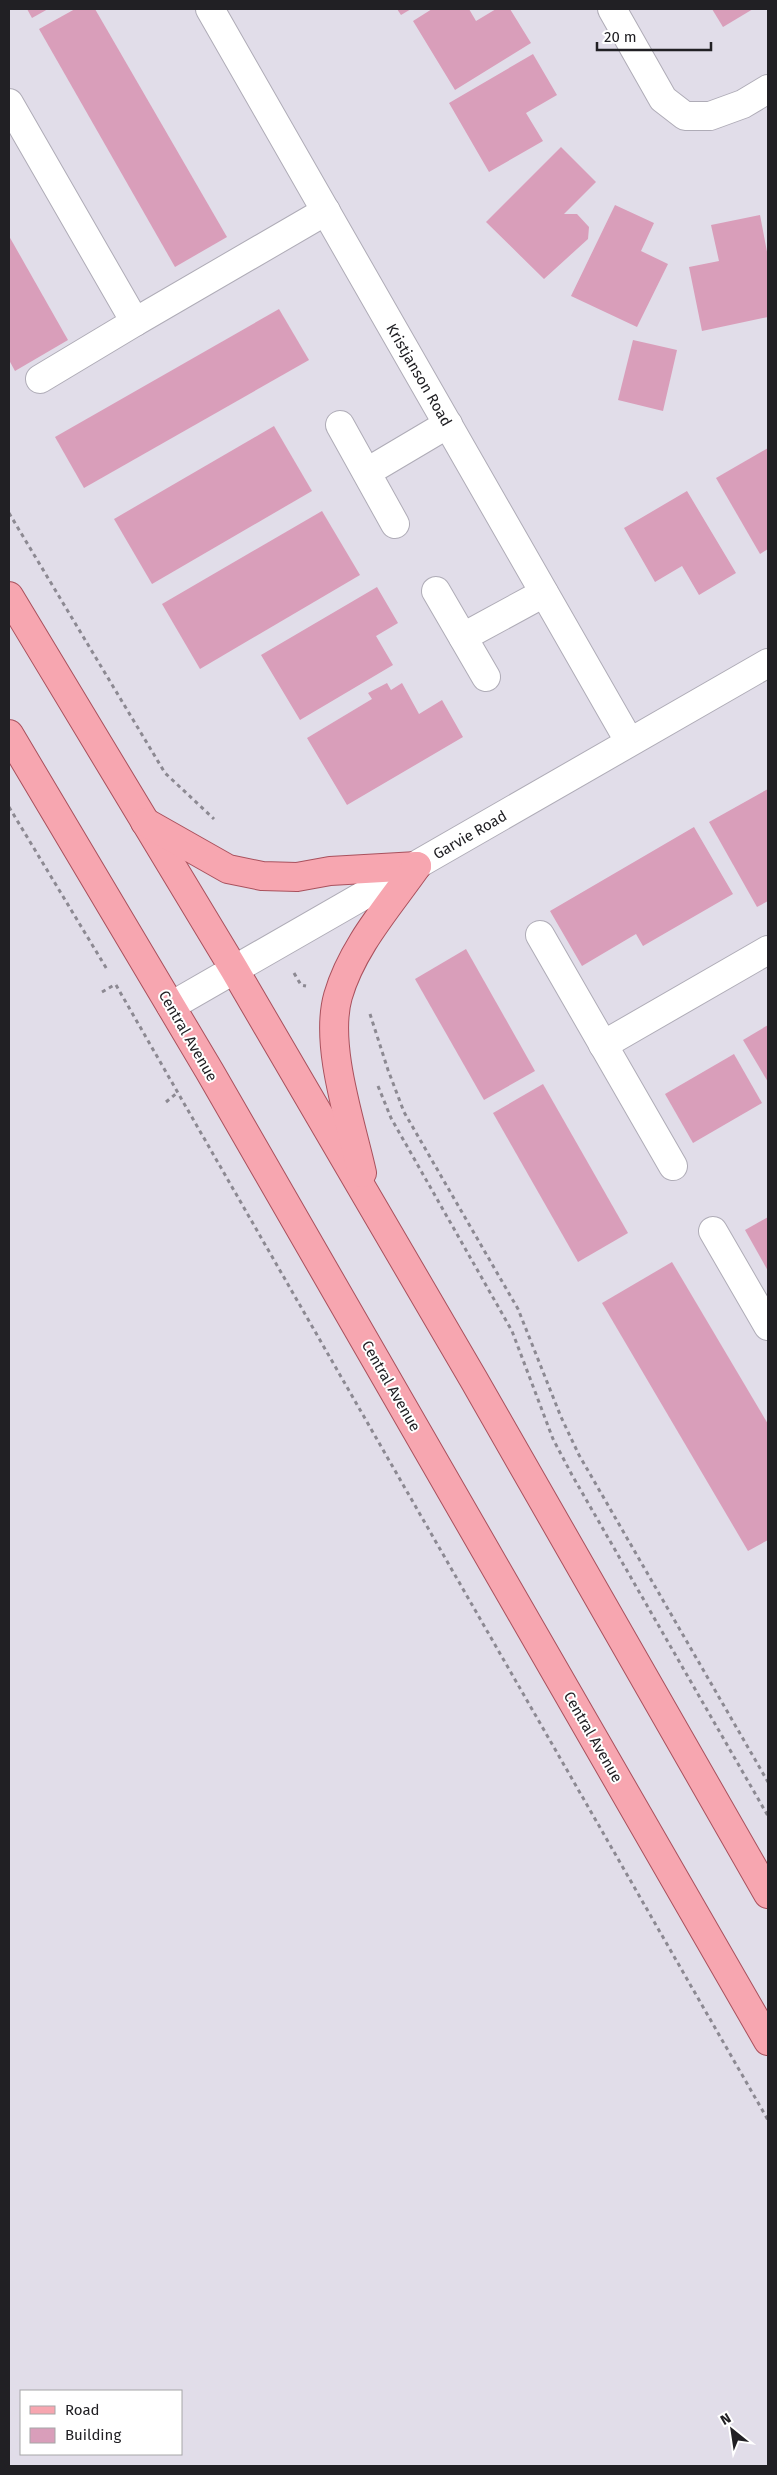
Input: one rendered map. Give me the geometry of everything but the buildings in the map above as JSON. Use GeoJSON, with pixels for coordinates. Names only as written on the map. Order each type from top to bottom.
{"type":"FeatureCollection","features":[{"type":"Feature","properties":{"kind":"main road"},"geometry":{"type":"LineString","coordinates":[[9,596],[234,969],[768,1894]]}},
{"type":"Feature","properties":{"kind":"main road","name":"Central Avenue"},"geometry":{"type":"LineString","coordinates":[[9,734],[171,1006],[768,2040]]}},
{"type":"Feature","properties":{"kind":"main road"},"geometry":{"type":"LineString","coordinates":[[143,820],[228,869],[262,876],[297,877],[330,872],[417,866]]}},
{"type":"Feature","properties":{"kind":"main road"},"geometry":{"type":"LineString","coordinates":[[368,1199],[338,1069],[334,1036],[337,997],[354,956],[417,866]]}},
{"type":"Feature","properties":{"kind":"street","name":"Kristjanson Road"},"geometry":{"type":"LineString","coordinates":[[210,9],[629,741]]}},
{"type":"Feature","properties":{"kind":"street"},"geometry":{"type":"LineString","coordinates":[[612,9],[663,99],[685,116],[710,116],[743,104],[768,89]]}},
{"type":"Feature","properties":{"kind":"street"},"geometry":{"type":"LineString","coordinates":[[9,103],[135,322]]}},
{"type":"Feature","properties":{"kind":"street"},"geometry":{"type":"LineString","coordinates":[[40,379],[326,211]]}},
{"type":"Feature","properties":{"kind":"street"},"geometry":{"type":"LineString","coordinates":[[367,472],[448,424]]}},
{"type":"Feature","properties":{"kind":"street"},"geometry":{"type":"LineString","coordinates":[[340,425],[395,524]]}},
{"type":"Feature","properties":{"kind":"street"},"geometry":{"type":"LineString","coordinates":[[436,591],[486,677]]}},
{"type":"Feature","properties":{"kind":"street"},"geometry":{"type":"LineString","coordinates":[[463,637],[544,593]]}},
{"type":"Feature","properties":{"kind":"street","name":"Garvie Road"},"geometry":{"type":"LineString","coordinates":[[171,1006],[417,866],[629,741],[768,663]]}},
{"type":"Feature","properties":{"kind":"street"},"geometry":{"type":"LineString","coordinates":[[540,935],[673,1166]]}},
{"type":"Feature","properties":{"kind":"street"},"geometry":{"type":"LineString","coordinates":[[603,1044],[768,950]]}},
{"type":"Feature","properties":{"kind":"street"},"geometry":{"type":"LineString","coordinates":[[713,1232],[768,1326]]}},
{"type":"Feature","properties":{"kind":"path"},"geometry":{"type":"LineString","coordinates":[[9,513],[165,773],[216,822]]}},
{"type":"Feature","properties":{"kind":"path"},"geometry":{"type":"LineString","coordinates":[[9,807],[115,984],[768,2120]]}},
{"type":"Feature","properties":{"kind":"path"},"geometry":{"type":"LineString","coordinates":[[366,1006],[370,1012],[388,1070],[404,1112],[518,1309],[561,1417],[579,1455],[768,1782]]}},
{"type":"Feature","properties":{"kind":"path"},"geometry":{"type":"LineString","coordinates":[[377,1084],[391,1118],[512,1331],[546,1423],[568,1468],[768,1816]]}}]}
